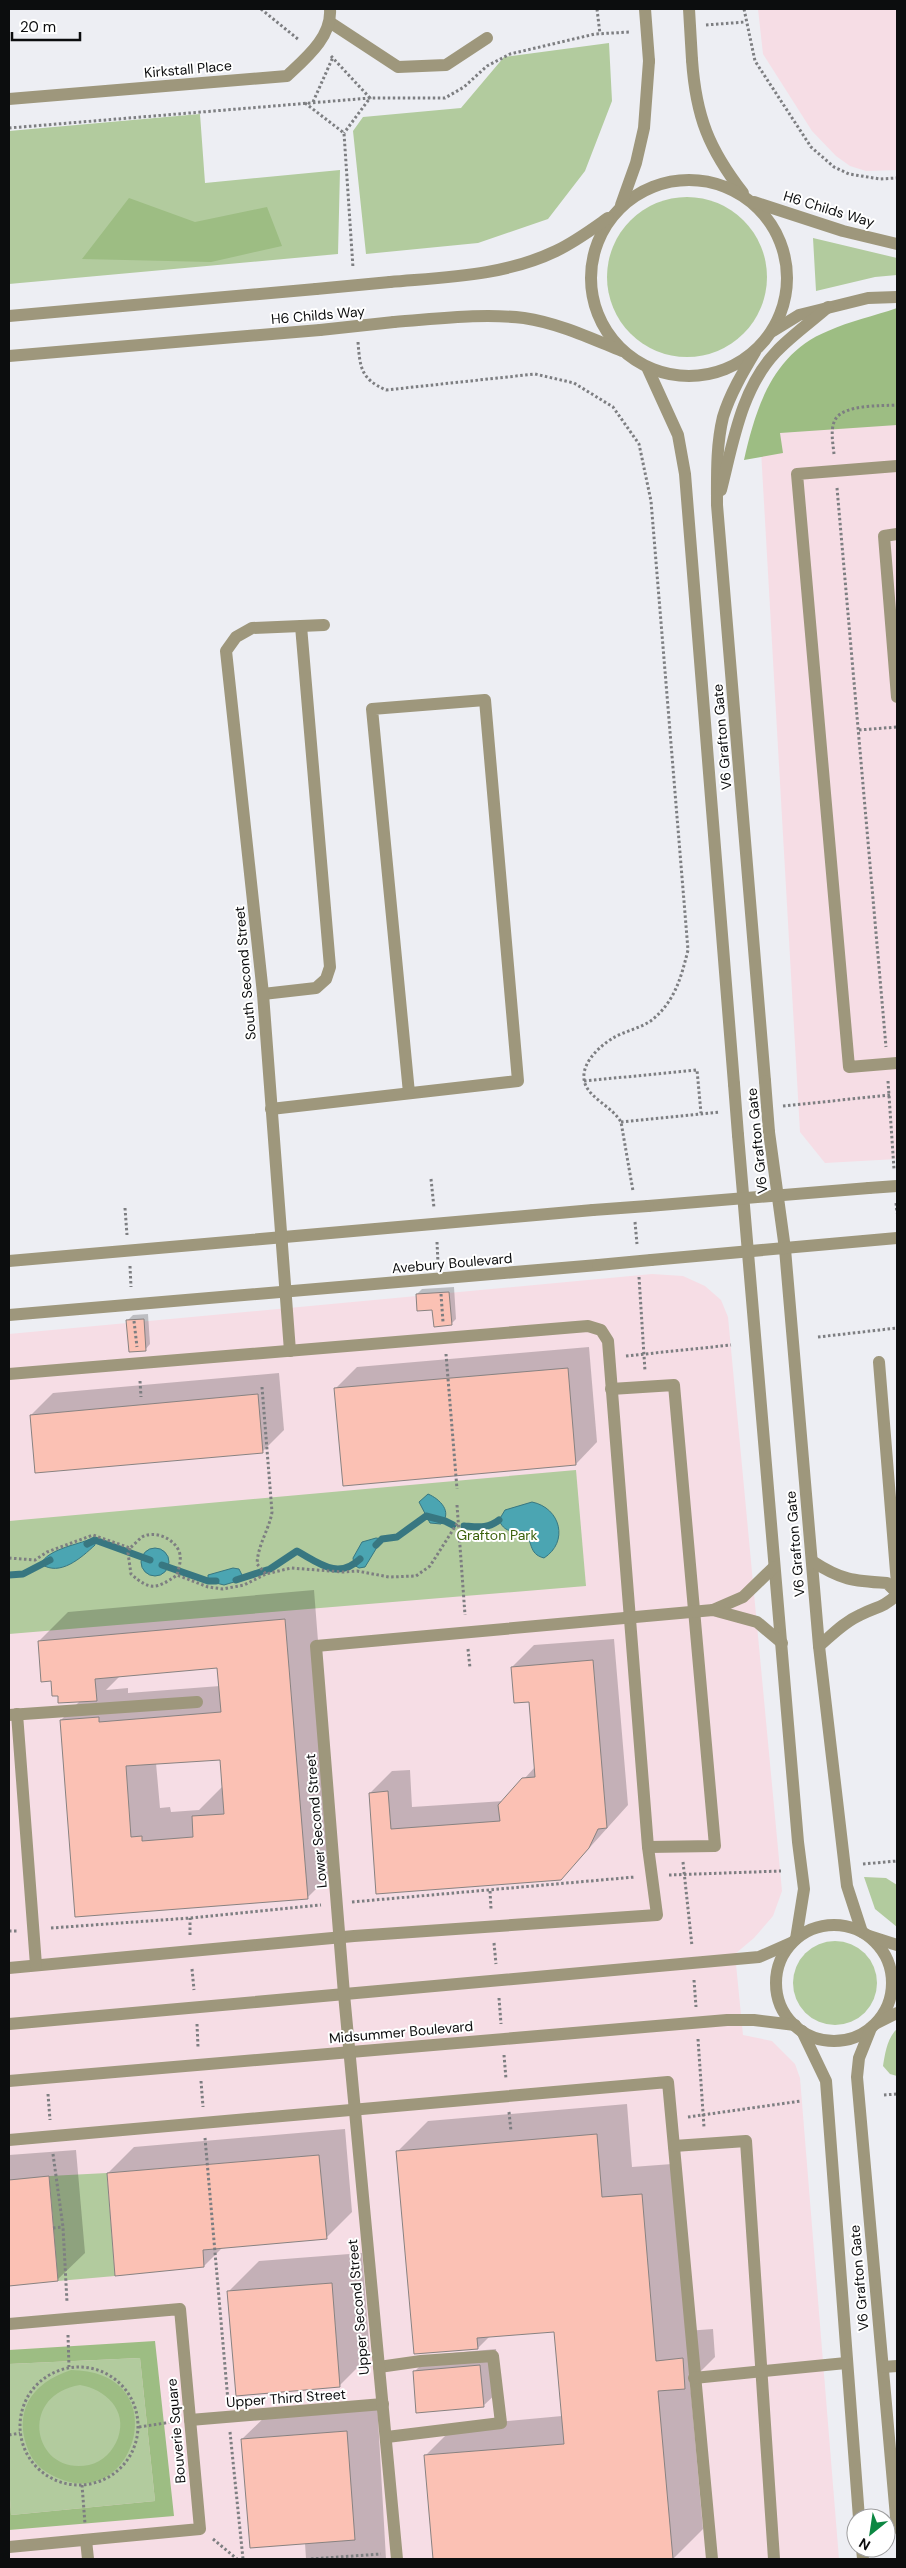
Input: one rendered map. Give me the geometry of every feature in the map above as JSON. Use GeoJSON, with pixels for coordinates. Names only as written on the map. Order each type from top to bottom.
{"type":"FeatureCollection","features":[{"type":"Feature","properties":{"kind":"street"},"geometry":{"type":"LineString","coordinates":[[330,9],[331,23],[398,67],[446,65],[487,38]]}},
{"type":"Feature","properties":{"kind":"street"},"geometry":{"type":"LineString","coordinates":[[621,205],[636,164],[644,128],[649,61],[645,9]]}},
{"type":"Feature","properties":{"kind":"street"},"geometry":{"type":"LineString","coordinates":[[689,9],[693,78],[706,136],[721,164],[749,199],[771,222],[784,248],[788,276],[785,305],[773,331],[755,352],[731,368],[703,376],[674,376],[647,367],[624,352],[605,329],[593,301],[591,270],[597,241],[612,215],[621,205],[643,190],[669,181],[696,179],[722,184],[749,199]]}},
{"type":"Feature","properties":{"kind":"street","name":"Kirkstall Place"},"geometry":{"type":"LineString","coordinates":[[9,98],[287,76],[312,52],[331,23]]}},
{"type":"Feature","properties":{"kind":"street","name":"H6 Childs Way"},"geometry":{"type":"LineString","coordinates":[[749,199],[843,231],[897,244]]}},
{"type":"Feature","properties":{"kind":"street","name":"H6 Childs Way"},"geometry":{"type":"LineString","coordinates":[[9,316],[468,275],[510,268],[556,251],[612,215]]}},
{"type":"Feature","properties":{"kind":"street"},"geometry":{"type":"LineString","coordinates":[[773,331],[800,315],[828,307],[868,298],[897,297]]}},
{"type":"Feature","properties":{"kind":"street"},"geometry":{"type":"LineString","coordinates":[[718,505],[746,399],[758,376],[776,352],[828,307]]}},
{"type":"Feature","properties":{"kind":"street","name":"H6 Childs Way"},"geometry":{"type":"LineString","coordinates":[[9,356],[472,316],[525,318],[564,328],[624,352]]}},
{"type":"Feature","properties":{"kind":"street","name":"V6 Grafton Gate"},"geometry":{"type":"LineString","coordinates":[[755,352],[736,384],[723,417],[716,462],[718,505],[769,1132],[785,1249],[819,1646],[847,1886],[854,1916],[864,1933]]}},
{"type":"Feature","properties":{"kind":"street","name":"V6 Grafton Gate"},"geometry":{"type":"LineString","coordinates":[[647,367],[678,435],[685,474],[746,1253],[782,1643],[798,1842],[804,1889],[794,1941]]}},
{"type":"Feature","properties":{"kind":"street"},"geometry":{"type":"LineString","coordinates":[[892,1064],[849,1067],[797,474],[897,466]]}},
{"type":"Feature","properties":{"kind":"street"},"geometry":{"type":"LineString","coordinates":[[897,534],[884,536],[897,696]]}},
{"type":"Feature","properties":{"kind":"street"},"geometry":{"type":"LineString","coordinates":[[263,994],[316,988],[326,979],[330,967],[301,626],[324,625]]}},
{"type":"Feature","properties":{"kind":"street","name":"South Second Street"},"geometry":{"type":"LineString","coordinates":[[290,1351],[263,994],[226,651],[236,637],[252,628],[301,626]]}},
{"type":"Feature","properties":{"kind":"street"},"geometry":{"type":"LineString","coordinates":[[271,1109],[518,1081],[485,700],[372,708],[409,1093]]}},
{"type":"Feature","properties":{"kind":"street"},"geometry":{"type":"LineString","coordinates":[[9,1261],[896,1185]]}},
{"type":"Feature","properties":{"kind":"street","name":"Avebury Boulevard"},"geometry":{"type":"LineString","coordinates":[[9,1315],[746,1253],[897,1238]]}},
{"type":"Feature","properties":{"kind":"street"},"geometry":{"type":"LineString","coordinates":[[9,1374],[588,1326],[601,1330],[608,1341],[628,1616],[648,1847],[657,1915],[340,1937],[9,1968]]}},
{"type":"Feature","properties":{"kind":"street"},"geometry":{"type":"LineString","coordinates":[[879,1362],[897,1584]]}},
{"type":"Feature","properties":{"kind":"street"},"geometry":{"type":"LineString","coordinates":[[611,1389],[674,1385],[715,1846],[648,1847]]}},
{"type":"Feature","properties":{"kind":"street"},"geometry":{"type":"LineString","coordinates":[[812,1561],[840,1578],[856,1582],[887,1583],[897,1594],[883,1607],[860,1614],[819,1646]]}},
{"type":"Feature","properties":{"kind":"street"},"geometry":{"type":"LineString","coordinates":[[713,1610],[743,1597],[774,1568]]}},
{"type":"Feature","properties":{"kind":"street"},"geometry":{"type":"LineString","coordinates":[[466,1632],[694,1610],[713,1610],[757,1622],[782,1643]]}},
{"type":"Feature","properties":{"kind":"street","name":"Lower Second Street"},"geometry":{"type":"LineString","coordinates":[[350,2052],[316,1646],[466,1632]]}},
{"type":"Feature","properties":{"kind":"street"},"geometry":{"type":"LineString","coordinates":[[36,1965],[13,1715],[197,1702]]}},
{"type":"Feature","properties":{"kind":"street"},"geometry":{"type":"LineString","coordinates":[[9,2024],[760,1957],[794,1941],[806,1932],[828,1925],[839,1925],[897,1945]]}},
{"type":"Feature","properties":{"kind":"street"},"geometry":{"type":"LineString","coordinates":[[864,1933],[881,1949],[890,1968],[892,1988],[886,2008],[872,2026]]}},
{"type":"Feature","properties":{"kind":"street"},"geometry":{"type":"LineString","coordinates":[[794,1941],[783,1956],[778,1970],[776,1985],[779,2000],[785,2014],[799,2028],[813,2036],[837,2040],[855,2036],[897,2013]]}},
{"type":"Feature","properties":{"kind":"street","name":"Midsummer Boulevard"},"geometry":{"type":"LineString","coordinates":[[9,2081],[727,2020],[754,2020],[799,2028]]}},
{"type":"Feature","properties":{"kind":"street","name":"V6 Grafton Gate"},"geometry":{"type":"LineString","coordinates":[[872,2026],[859,2058],[857,2077],[897,2528]]}},
{"type":"Feature","properties":{"kind":"street","name":"V6 Grafton Gate"},"geometry":{"type":"LineString","coordinates":[[799,2028],[826,2081],[858,2508]]}},
{"type":"Feature","properties":{"kind":"street","name":"Upper Second Street"},"geometry":{"type":"LineString","coordinates":[[350,2052],[397,2556]]}},
{"type":"Feature","properties":{"kind":"street"},"geometry":{"type":"LineString","coordinates":[[9,2140],[668,2082],[712,2559]]}},
{"type":"Feature","properties":{"kind":"street"},"geometry":{"type":"LineString","coordinates":[[674,2146],[746,2142],[774,2559]]}},
{"type":"Feature","properties":{"kind":"street","name":"Bouverie Square"},"geometry":{"type":"LineString","coordinates":[[9,2324],[180,2309],[200,2530]]}},
{"type":"Feature","properties":{"kind":"street"},"geometry":{"type":"LineString","coordinates":[[378,2367],[421,2361],[493,2356],[501,2422],[387,2437]]}},
{"type":"Feature","properties":{"kind":"street"},"geometry":{"type":"LineString","coordinates":[[694,2378],[846,2363]]}},
{"type":"Feature","properties":{"kind":"street"},"geometry":{"type":"LineString","coordinates":[[883,2367],[897,2366]]}},
{"type":"Feature","properties":{"kind":"street","name":"Upper Third Street"},"geometry":{"type":"LineString","coordinates":[[190,2420],[383,2404]]}},
{"type":"Feature","properties":{"kind":"street"},"geometry":{"type":"LineString","coordinates":[[9,2547],[200,2530]]}},
{"type":"Feature","properties":{"kind":"street"},"geometry":{"type":"LineString","coordinates":[[86,2540],[88,2559]]}},
{"type":"Feature","properties":{"kind":"path"},"geometry":{"type":"LineString","coordinates":[[261,9],[312,52],[333,57],[370,98]]}},
{"type":"Feature","properties":{"kind":"path"},"geometry":{"type":"LineString","coordinates":[[597,9],[600,34]]}},
{"type":"Feature","properties":{"kind":"path"},"geometry":{"type":"LineString","coordinates":[[744,9],[745,22],[755,62],[811,147],[834,167],[849,174],[880,179],[897,178]]}},
{"type":"Feature","properties":{"kind":"path"},"geometry":{"type":"LineString","coordinates":[[696,26],[745,22]]}},
{"type":"Feature","properties":{"kind":"path"},"geometry":{"type":"LineString","coordinates":[[9,128],[370,98],[444,98],[464,88],[487,66],[510,54],[600,34],[639,31]]}},
{"type":"Feature","properties":{"kind":"path"},"geometry":{"type":"LineString","coordinates":[[313,102],[333,57]]}},
{"type":"Feature","properties":{"kind":"path"},"geometry":{"type":"LineString","coordinates":[[354,278],[344,133],[370,98]]}},
{"type":"Feature","properties":{"kind":"path"},"geometry":{"type":"LineString","coordinates":[[305,103],[344,133]]}},
{"type":"Feature","properties":{"kind":"path"},"geometry":{"type":"LineString","coordinates":[[358,335],[359,364],[364,374],[369,382],[386,390],[535,374],[574,383],[613,407],[639,444],[651,501],[688,950],[678,988],[651,1020],[613,1038],[589,1060],[583,1076],[587,1088],[616,1114],[621,1122],[633,1196]]}},
{"type":"Feature","properties":{"kind":"path"},"geometry":{"type":"LineString","coordinates":[[897,405],[849,409],[840,413],[835,420],[832,430],[892,1064],[897,1212]]}},
{"type":"Feature","properties":{"kind":"path"},"geometry":{"type":"LineString","coordinates":[[859,730],[897,727]]}},
{"type":"Feature","properties":{"kind":"path"},"geometry":{"type":"LineString","coordinates":[[584,1081],[697,1070],[701,1114]]}},
{"type":"Feature","properties":{"kind":"path"},"geometry":{"type":"LineString","coordinates":[[635,1215],[637,1245]]}},
{"type":"Feature","properties":{"kind":"path"},"geometry":{"type":"LineString","coordinates":[[639,1275],[646,1386]]}},
{"type":"Feature","properties":{"kind":"path"},"geometry":{"type":"LineString","coordinates":[[818,1337],[897,1328]]}},
{"type":"Feature","properties":{"kind":"path"},"geometry":{"type":"LineString","coordinates":[[608,1358],[731,1345]]}},
{"type":"Feature","properties":{"kind":"path"},"geometry":{"type":"LineString","coordinates":[[262,1387],[272,1512],[270,1525],[257,1552],[257,1564],[266,1574]]}},
{"type":"Feature","properties":{"kind":"path"},"geometry":{"type":"LineString","coordinates":[[456,1505],[470,1668]]}},
{"type":"Feature","properties":{"kind":"path"},"geometry":{"type":"LineString","coordinates":[[177,1575],[223,1589],[244,1585],[266,1574],[291,1568],[336,1572],[357,1570],[390,1577],[416,1576],[430,1566],[458,1522]]}},
{"type":"Feature","properties":{"kind":"path"},"geometry":{"type":"LineString","coordinates":[[153,1534],[165,1537],[179,1552],[180,1564],[177,1575],[157,1586],[147,1586],[131,1574],[128,1553],[130,1548],[142,1537],[153,1534]]}},
{"type":"Feature","properties":{"kind":"path"},"geometry":{"type":"LineString","coordinates":[[9,1558],[35,1560],[47,1552],[93,1535],[130,1548]]}},
{"type":"Feature","properties":{"kind":"path"},"geometry":{"type":"LineString","coordinates":[[682,1847],[692,1948]]}},
{"type":"Feature","properties":{"kind":"path"},"geometry":{"type":"LineString","coordinates":[[863,1864],[897,1861]]}},
{"type":"Feature","properties":{"kind":"path"},"geometry":{"type":"LineString","coordinates":[[9,1931],[190,1918],[651,1875],[780,1871]]}},
{"type":"Feature","properties":{"kind":"path"},"geometry":{"type":"LineString","coordinates":[[490,1891],[511,2131]]}},
{"type":"Feature","properties":{"kind":"path"},"geometry":{"type":"LineString","coordinates":[[694,1980],[696,2007]]}},
{"type":"Feature","properties":{"kind":"path"},"geometry":{"type":"LineString","coordinates":[[698,2038],[702,2116],[707,2144]]}},
{"type":"Feature","properties":{"kind":"path"},"geometry":{"type":"LineString","coordinates":[[46,2077],[51,2137],[64,2227],[69,2367]]}},
{"type":"Feature","properties":{"kind":"path"},"geometry":{"type":"LineString","coordinates":[[884,2095],[897,2094]]}},
{"type":"Feature","properties":{"kind":"path"},"geometry":{"type":"LineString","coordinates":[[671,2118],[702,2116],[801,2101]]}},
{"type":"Feature","properties":{"kind":"path"},"geometry":{"type":"LineString","coordinates":[[204,2123],[243,2559]]}},
{"type":"Feature","properties":{"kind":"path"},"geometry":{"type":"LineString","coordinates":[[53,2228],[64,2227]]}},
{"type":"Feature","properties":{"kind":"path"},"geometry":{"type":"LineString","coordinates":[[86,2366],[103,2371],[118,2380],[129,2394],[136,2410],[139,2427],[136,2444],[128,2460],[116,2473],[100,2482],[82,2485],[64,2484],[48,2477],[34,2465],[25,2450],[20,2433],[21,2415],[32,2391],[52,2373],[69,2367],[86,2366]]}},
{"type":"Feature","properties":{"kind":"path"},"geometry":{"type":"LineString","coordinates":[[139,2427],[190,2420]]}},
{"type":"Feature","properties":{"kind":"path"},"geometry":{"type":"LineString","coordinates":[[9,2435],[20,2433]]}},
{"type":"Feature","properties":{"kind":"path"},"geometry":{"type":"LineString","coordinates":[[82,2485],[86,2540]]}},
{"type":"Feature","properties":{"kind":"path"},"geometry":{"type":"LineString","coordinates":[[200,2530],[237,2559]]}},
{"type":"Feature","properties":{"kind":"path"},"geometry":{"type":"LineString","coordinates":[[310,2559],[397,2556]]}},
{"type":"Feature","properties":{"kind":"shaded area"},"geometry":{"type":"Polygon","coordinates":[[[758,9],[897,9],[897,170],[866,171],[850,166],[836,156],[812,131],[763,54],[758,9]]]}},
{"type":"Feature","properties":{"kind":"shaded area"},"geometry":{"type":"Polygon","coordinates":[[[897,421],[897,1159],[825,1163],[800,1132],[760,433],[897,421]]]}},
{"type":"Feature","properties":{"kind":"shaded area"},"geometry":{"type":"Polygon","coordinates":[[[652,1274],[683,1276],[705,1286],[721,1300],[728,1317],[782,1891],[773,1916],[754,1938],[735,1954],[743,2035],[772,2041],[795,2064],[800,2078],[839,2559],[9,2559],[9,1334],[652,1274]]]}},
{"type":"Feature","properties":{"kind":"green space"},"geometry":{"type":"Polygon","coordinates":[[[609,43],[612,101],[585,171],[548,219],[478,243],[366,254],[353,131],[363,117],[461,108],[504,57],[609,43]]]}},
{"type":"Feature","properties":{"kind":"green space"},"geometry":{"type":"Polygon","coordinates":[[[200,114],[205,183],[340,170],[338,254],[9,284],[9,131],[200,114]]]}},
{"type":"Feature","properties":{"kind":"green space"},"geometry":{"type":"Polygon","coordinates":[[[695,197],[725,206],[744,220],[754,232],[761,246],[766,261],[766,293],[761,308],[754,322],[744,334],[732,344],[710,354],[695,357],[679,357],[664,354],[642,344],[620,322],[608,293],[607,269],[610,254],[620,232],[642,210],[671,198],[695,197]]]}},
{"type":"Feature","properties":{"kind":"green space"},"geometry":{"type":"Polygon","coordinates":[[[129,198],[195,222],[267,207],[282,246],[211,262],[82,259],[129,198]]]}},
{"type":"Feature","properties":{"kind":"green space"},"geometry":{"type":"Polygon","coordinates":[[[813,238],[897,258],[897,275],[875,277],[816,291],[813,238]]]}},
{"type":"Feature","properties":{"kind":"green space"},"geometry":{"type":"Polygon","coordinates":[[[897,308],[897,425],[780,433],[783,453],[744,460],[761,402],[780,368],[793,353],[809,341],[828,331],[853,321],[897,308]]]}},
{"type":"Feature","properties":{"kind":"green space","name":"Grafton Park"},"geometry":{"type":"Polygon","coordinates":[[[576,1470],[586,1586],[9,1634],[9,1521],[576,1470]]]}},
{"type":"Feature","properties":{"kind":"green space"},"geometry":{"type":"Polygon","coordinates":[[[864,1877],[886,1878],[897,1885],[897,1927],[875,1909],[864,1877]]]}},
{"type":"Feature","properties":{"kind":"green space"},"geometry":{"type":"Polygon","coordinates":[[[835,1941],[851,1944],[865,1953],[874,1967],[877,1983],[874,1999],[865,2013],[851,2022],[835,2025],[819,2022],[805,2013],[796,1999],[793,1983],[796,1967],[805,1953],[819,1944],[835,1941]]]}},
{"type":"Feature","properties":{"kind":"green space"},"geometry":{"type":"Polygon","coordinates":[[[897,2029],[897,2076],[890,2074],[883,2066],[889,2041],[897,2029]]]}},
{"type":"Feature","properties":{"kind":"green space"},"geometry":{"type":"Polygon","coordinates":[[[107,2173],[115,2276],[58,2281],[49,2176],[107,2173]]]}},
{"type":"Feature","properties":{"kind":"green space"},"geometry":{"type":"Polygon","coordinates":[[[155,2341],[174,2516],[9,2530],[9,2483],[11,2515],[155,2501],[140,2358],[9,2364],[9,2350],[155,2341]]]}},
{"type":"Feature","properties":{"kind":"green space"},"geometry":{"type":"Polygon","coordinates":[[[140,2358],[155,2501],[11,2515],[9,2483],[9,2364],[140,2358]]]}},
{"type":"Feature","properties":{"kind":"green space"},"geometry":{"type":"Polygon","coordinates":[[[71,2370],[104,2376],[125,2392],[134,2414],[134,2438],[124,2459],[108,2476],[85,2483],[58,2478],[42,2469],[30,2454],[25,2439],[24,2413],[35,2391],[57,2376],[71,2370]],[[80,2385],[60,2392],[47,2403],[40,2418],[40,2433],[45,2447],[55,2459],[70,2465],[89,2465],[103,2459],[118,2438],[120,2418],[117,2410],[106,2396],[89,2387],[80,2385]]]}},
{"type":"Feature","properties":{"kind":"water"},"geometry":{"type":"Polygon","coordinates":[[[428,1494],[444,1506],[446,1515],[441,1524],[430,1523],[419,1502],[428,1494]]]}},
{"type":"Feature","properties":{"kind":"water"},"geometry":{"type":"Polygon","coordinates":[[[532,1502],[542,1505],[550,1511],[558,1526],[559,1535],[557,1543],[544,1558],[535,1554],[524,1531],[506,1529],[499,1520],[505,1510],[532,1502]]]}},
{"type":"Feature","properties":{"kind":"water"},"geometry":{"type":"Polygon","coordinates":[[[376,1538],[382,1539],[365,1567],[359,1568],[354,1565],[353,1558],[362,1542],[376,1538]]]}},
{"type":"Feature","properties":{"kind":"water"},"geometry":{"type":"Polygon","coordinates":[[[88,1540],[95,1540],[95,1545],[70,1564],[55,1568],[41,1564],[49,1555],[88,1540]]]}},
{"type":"Feature","properties":{"kind":"water"},"geometry":{"type":"Polygon","coordinates":[[[155,1548],[165,1552],[169,1562],[165,1572],[155,1576],[145,1572],[141,1562],[145,1552],[155,1548]]]}},
{"type":"Feature","properties":{"kind":"water"},"geometry":{"type":"Polygon","coordinates":[[[233,1568],[239,1569],[244,1579],[224,1585],[208,1581],[208,1575],[233,1568]]]}},
{"type":"Feature","properties":{"kind":"building"},"geometry":{"type":"Polygon","coordinates":[[[449,1292],[452,1325],[434,1327],[432,1310],[417,1311],[416,1294],[449,1292]]]}},
{"type":"Feature","properties":{"kind":"building"},"geometry":{"type":"Polygon","coordinates":[[[144,1319],[146,1351],[129,1352],[126,1320],[144,1319]]]}},
{"type":"Feature","properties":{"kind":"building"},"geometry":{"type":"Polygon","coordinates":[[[568,1368],[576,1465],[343,1486],[334,1388],[568,1368]]]}},
{"type":"Feature","properties":{"kind":"building"},"geometry":{"type":"Polygon","coordinates":[[[258,1394],[263,1453],[35,1473],[30,1415],[258,1394]]]}},
{"type":"Feature","properties":{"kind":"building"},"geometry":{"type":"Polygon","coordinates":[[[285,1619],[308,1899],[75,1917],[60,1720],[99,1717],[99,1722],[221,1712],[217,1668],[95,1679],[97,1701],[58,1703],[58,1696],[52,1696],[51,1681],[41,1682],[38,1641],[285,1619]],[[220,1760],[126,1766],[131,1837],[142,1836],[142,1841],[193,1837],[192,1816],[224,1814],[220,1760]]]}},
{"type":"Feature","properties":{"kind":"building"},"geometry":{"type":"Polygon","coordinates":[[[593,1660],[607,1828],[598,1829],[589,1848],[561,1880],[376,1894],[369,1793],[388,1791],[391,1829],[500,1821],[498,1805],[522,1778],[535,1777],[529,1702],[514,1703],[511,1667],[593,1660]]]}},
{"type":"Feature","properties":{"kind":"building"},"geometry":{"type":"Polygon","coordinates":[[[597,2134],[602,2197],[642,2194],[656,2361],[683,2358],[685,2389],[658,2391],[673,2559],[433,2559],[424,2455],[564,2444],[554,2332],[477,2338],[478,2349],[414,2354],[396,2151],[597,2134]]]}},
{"type":"Feature","properties":{"kind":"building"},"geometry":{"type":"Polygon","coordinates":[[[319,2155],[327,2239],[203,2250],[204,2267],[115,2276],[107,2173],[319,2155]]]}},
{"type":"Feature","properties":{"kind":"building"},"geometry":{"type":"Polygon","coordinates":[[[49,2176],[58,2281],[9,2286],[9,2180],[49,2176]]]}},
{"type":"Feature","properties":{"kind":"building"},"geometry":{"type":"Polygon","coordinates":[[[332,2283],[340,2387],[236,2396],[227,2291],[332,2283]]]}},
{"type":"Feature","properties":{"kind":"building"},"geometry":{"type":"Polygon","coordinates":[[[480,2365],[484,2407],[416,2413],[413,2371],[480,2365]]]}},
{"type":"Feature","properties":{"kind":"building"},"geometry":{"type":"Polygon","coordinates":[[[347,2431],[355,2540],[250,2548],[241,2439],[347,2431]]]}},
{"type":"Feature","properties":{"kind":"waterway"},"geometry":{"type":"LineString","coordinates":[[376,1545],[382,1539],[397,1537],[426,1516],[453,1525]]}},
{"type":"Feature","properties":{"kind":"waterway"},"geometry":{"type":"LineString","coordinates":[[464,1526],[487,1526],[499,1520]]}},
{"type":"Feature","properties":{"kind":"waterway"},"geometry":{"type":"LineString","coordinates":[[87,1544],[95,1540],[150,1560]]}},
{"type":"Feature","properties":{"kind":"waterway"},"geometry":{"type":"LineString","coordinates":[[236,1580],[270,1569],[297,1551],[321,1564],[336,1569],[352,1565],[360,1559]]}},
{"type":"Feature","properties":{"kind":"waterway"},"geometry":{"type":"LineString","coordinates":[[9,1575],[23,1574],[50,1560]]}},
{"type":"Feature","properties":{"kind":"waterway"},"geometry":{"type":"LineString","coordinates":[[162,1565],[208,1581],[216,1581]]}}]}
